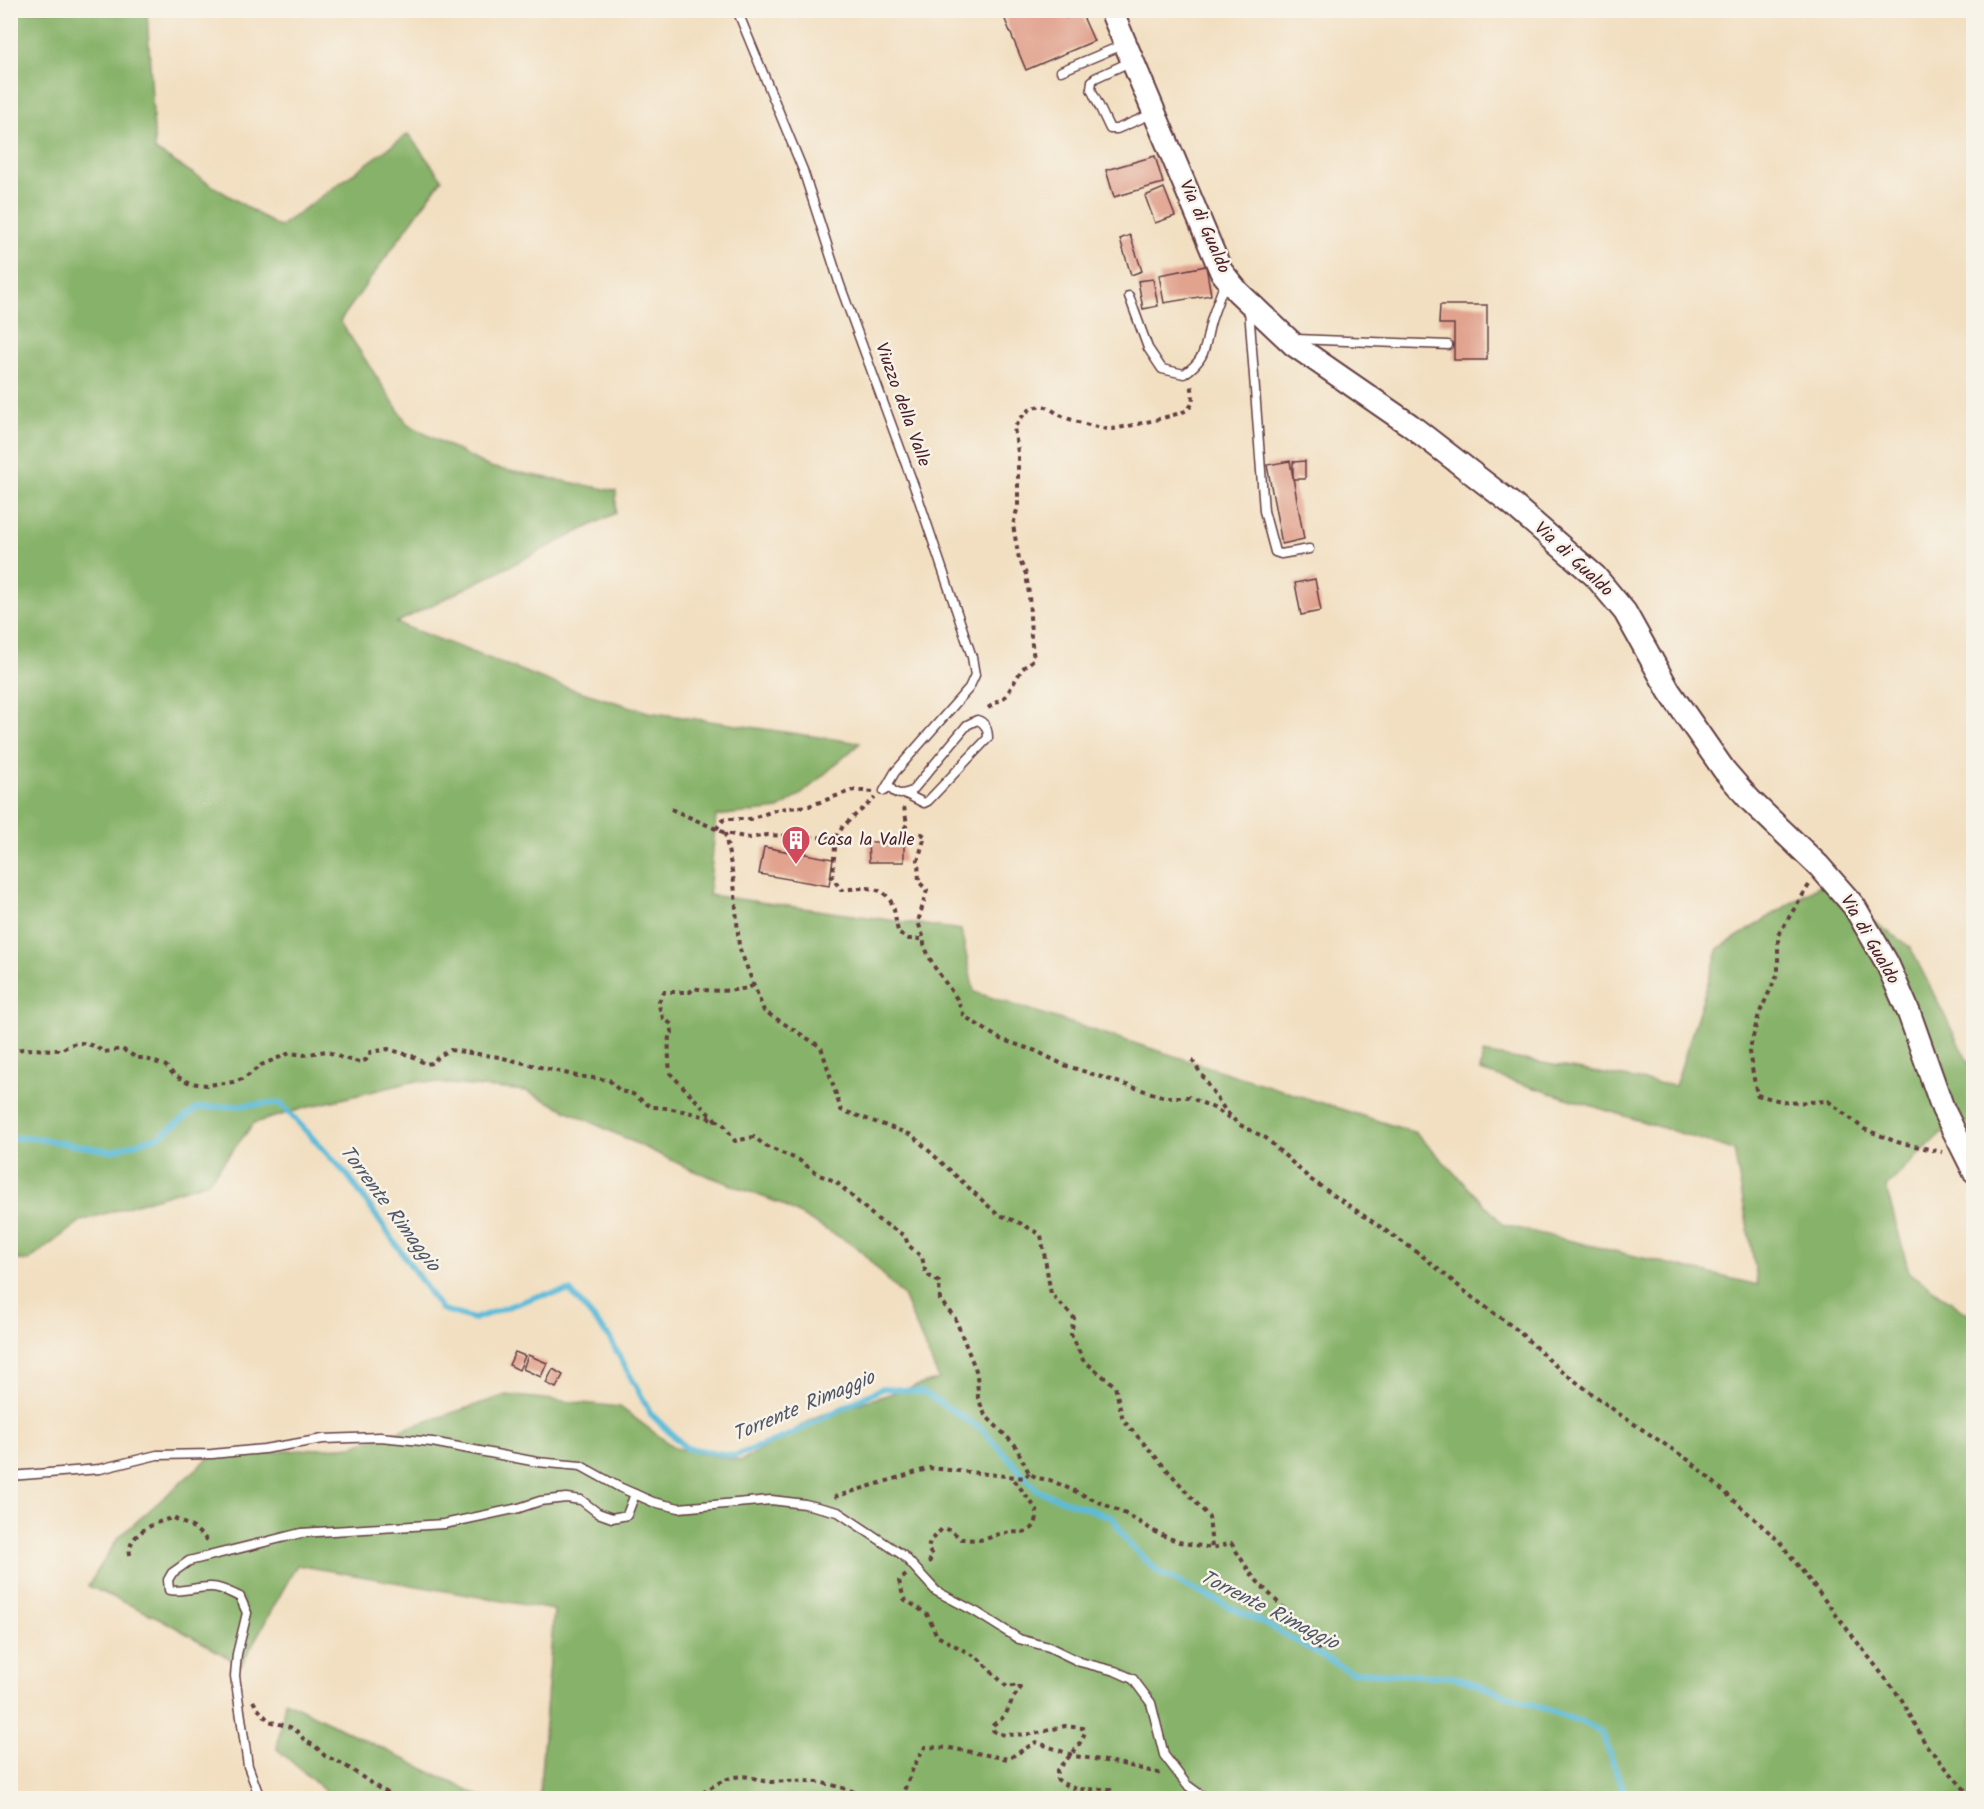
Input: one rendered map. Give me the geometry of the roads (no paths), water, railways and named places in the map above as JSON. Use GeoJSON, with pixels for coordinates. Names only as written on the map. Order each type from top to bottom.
{"type":"FeatureCollection","features":[{"type":"Feature","properties":{"kind":"street","name":"Via di Gualdo"},"geometry":{"type":"LineString","coordinates":[[1111,10],[1221,271],[1249,302],[1288,339],[1410,426],[1512,504],[1595,576],[1625,612],[1669,691],[1724,770],[1750,800],[1820,866],[1854,906],[1887,963],[1909,1013],[1943,1109],[1971,1166]]}},
{"type":"Feature","properties":{"kind":"lane","name":"Viuzzo della Valle"},"geometry":{"type":"LineString","coordinates":[[737,10],[803,170],[840,285],[918,497],[972,657],[975,675],[969,688],[895,772],[883,790],[902,794]]}},
{"type":"Feature","properties":{"kind":"lane"},"geometry":{"type":"LineString","coordinates":[[1061,71],[1129,52]]}},
{"type":"Feature","properties":{"kind":"lane"},"geometry":{"type":"LineString","coordinates":[[1129,52],[1095,78],[1091,89],[1110,129],[1117,129],[1155,112]]}},
{"type":"Feature","properties":{"kind":"lane"},"geometry":{"type":"LineString","coordinates":[[1129,296],[1148,348],[1162,369],[1184,374],[1200,361],[1205,352],[1211,322],[1227,278]]}},
{"type":"Feature","properties":{"kind":"lane"},"geometry":{"type":"LineString","coordinates":[[1249,302],[1264,510],[1275,552],[1281,554],[1309,549]]}},
{"type":"Feature","properties":{"kind":"lane"},"geometry":{"type":"LineString","coordinates":[[1288,339],[1448,345]]}},
{"type":"Feature","properties":{"kind":"lane"},"geometry":{"type":"LineString","coordinates":[[977,720],[981,721],[988,738],[928,801],[924,803],[902,794],[912,791],[967,725],[977,720]]}},
{"type":"Feature","properties":{"kind":"lane"},"geometry":{"type":"LineString","coordinates":[[10,1476],[100,1469],[157,1455],[212,1454],[264,1449],[323,1439],[381,1437],[432,1442],[537,1462],[581,1466],[653,1502],[679,1508],[771,1500],[838,1512],[904,1556],[936,1591],[976,1611],[1019,1639],[1048,1647],[1080,1662],[1115,1671],[1132,1679],[1151,1703],[1164,1755],[1187,1785],[1205,1798]]}},
{"type":"Feature","properties":{"kind":"lane"},"geometry":{"type":"LineString","coordinates":[[260,1798],[248,1766],[235,1676],[237,1654],[247,1613],[240,1597],[215,1587],[189,1588],[176,1592],[169,1590],[168,1580],[172,1573],[189,1561],[301,1533],[444,1524],[519,1508],[540,1501],[566,1498],[581,1500],[598,1513],[612,1518],[627,1515],[635,1494]]}},
{"type":"Feature","properties":{"kind":"waterway","name":"Torrente Rimaggio"},"geometry":{"type":"LineString","coordinates":[[10,1138],[33,1138],[111,1151],[160,1136],[198,1108],[280,1103],[349,1177],[441,1309],[474,1319],[538,1296],[570,1291],[609,1337],[651,1414],[686,1448],[735,1456],[787,1436],[883,1388],[923,1392],[983,1430],[1038,1491],[1113,1518],[1128,1543],[1160,1573],[1273,1628],[1351,1672],[1455,1677],[1584,1723],[1602,1733],[1626,1798]]}},
{"type":"Feature","properties":{"kind":"place","name":"Casa la Valle"},"geometry":{"type":"Point","coordinates":[796,866]}}]}
